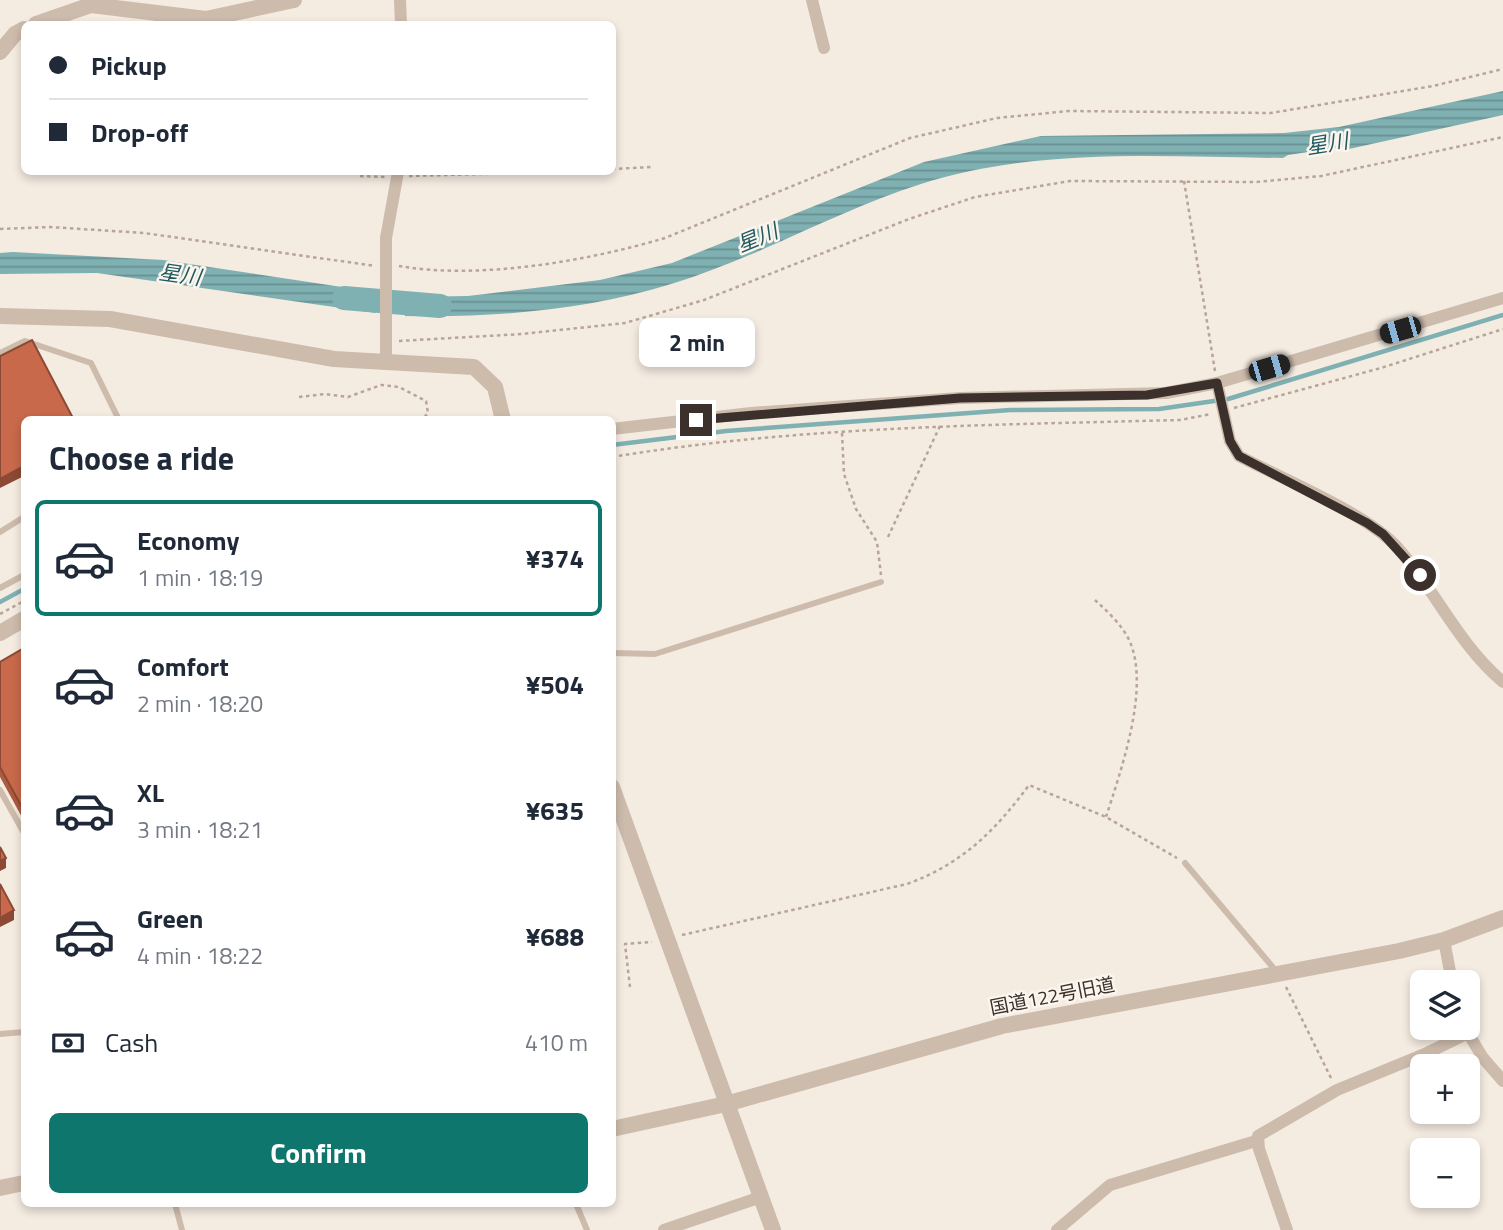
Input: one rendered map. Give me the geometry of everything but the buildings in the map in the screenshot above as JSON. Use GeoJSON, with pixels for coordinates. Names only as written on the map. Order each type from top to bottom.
{"type":"FeatureCollection","features":[{"type":"Feature","properties":{"kind":"street"},"geometry":{"type":"LineString","coordinates":[[45,21],[99,3],[205,19],[294,0]]}},
{"type":"Feature","properties":{"kind":"street"},"geometry":{"type":"LineString","coordinates":[[400,0],[401,21]]}},
{"type":"Feature","properties":{"kind":"street"},"geometry":{"type":"LineString","coordinates":[[813,0],[824,48]]}},
{"type":"Feature","properties":{"kind":"street"},"geometry":{"type":"LineString","coordinates":[[0,52],[21,31]]}},
{"type":"Feature","properties":{"kind":"street"},"geometry":{"type":"LineString","coordinates":[[391,370],[386,267],[387,222],[397,175]]}},
{"type":"Feature","properties":{"kind":"street"},"geometry":{"type":"LineString","coordinates":[[616,429],[751,414],[960,398],[1147,395],[1218,388],[1503,298]]}},
{"type":"Feature","properties":{"kind":"street"},"geometry":{"type":"LineString","coordinates":[[0,316],[110,319],[391,370],[474,367],[495,387],[502,416]]}},
{"type":"Feature","properties":{"kind":"street"},"geometry":{"type":"LineString","coordinates":[[1218,388],[1230,441],[1239,456],[1383,534],[1420,575],[1471,652],[1503,682]]}},
{"type":"Feature","properties":{"kind":"street"},"geometry":{"type":"LineString","coordinates":[[0,632],[21,621]]}},
{"type":"Feature","properties":{"kind":"street"},"geometry":{"type":"LineString","coordinates":[[616,798],[774,1230]]}},
{"type":"Feature","properties":{"kind":"street","name":"国道122号旧道"},"geometry":{"type":"LineString","coordinates":[[616,1128],[726,1104],[1002,1026],[1279,975],[1444,940],[1503,918]]}},
{"type":"Feature","properties":{"kind":"street"},"geometry":{"type":"LineString","coordinates":[[1444,940],[1450,970]]}},
{"type":"Feature","properties":{"kind":"street"},"geometry":{"type":"LineString","coordinates":[[1057,1230],[1110,1185],[1256,1141],[1265,1129],[1337,1090],[1427,1053],[1448,1040]]}},
{"type":"Feature","properties":{"kind":"street"},"geometry":{"type":"LineString","coordinates":[[1472,1040],[1503,1081]]}},
{"type":"Feature","properties":{"kind":"street"},"geometry":{"type":"LineString","coordinates":[[1256,1141],[1287,1230]]}},
{"type":"Feature","properties":{"kind":"street"},"geometry":{"type":"LineString","coordinates":[[0,1188],[21,1184]]}},
{"type":"Feature","properties":{"kind":"street"},"geometry":{"type":"LineString","coordinates":[[664,1230],[761,1197]]}},
{"type":"Feature","properties":{"kind":"lane"},"geometry":{"type":"LineString","coordinates":[[0,353],[25,341],[92,363],[117,416]]}},
{"type":"Feature","properties":{"kind":"lane"},"geometry":{"type":"LineString","coordinates":[[0,532],[21,519]]}},
{"type":"Feature","properties":{"kind":"lane"},"geometry":{"type":"LineString","coordinates":[[0,588],[21,577]]}},
{"type":"Feature","properties":{"kind":"lane"},"geometry":{"type":"LineString","coordinates":[[616,653],[655,654],[881,582]]}},
{"type":"Feature","properties":{"kind":"lane"},"geometry":{"type":"LineString","coordinates":[[0,790],[21,828]]}},
{"type":"Feature","properties":{"kind":"lane"},"geometry":{"type":"LineString","coordinates":[[1185,863],[1279,975]]}},
{"type":"Feature","properties":{"kind":"lane"},"geometry":{"type":"LineString","coordinates":[[0,1034],[21,1032]]}},
{"type":"Feature","properties":{"kind":"lane"},"geometry":{"type":"LineString","coordinates":[[176,1207],[182,1230]]}},
{"type":"Feature","properties":{"kind":"lane"},"geometry":{"type":"LineString","coordinates":[[577,1207],[587,1230]]}},
{"type":"Feature","properties":{"kind":"path"},"geometry":{"type":"LineString","coordinates":[[0,229],[50,227],[144,233],[346,265],[435,272],[474,270],[594,256],[632,248],[684,231],[911,138],[997,118],[1069,111],[1271,113],[1433,86],[1503,69]]}},
{"type":"Feature","properties":{"kind":"path"},"geometry":{"type":"LineString","coordinates":[[391,339],[522,334],[625,323],[704,300],[909,219],[975,197],[1070,181],[1256,182],[1321,176],[1503,137]]}},
{"type":"Feature","properties":{"kind":"path"},"geometry":{"type":"LineString","coordinates":[[616,169],[652,167]]}},
{"type":"Feature","properties":{"kind":"path"},"geometry":{"type":"LineString","coordinates":[[360,176],[378,175]]}},
{"type":"Feature","properties":{"kind":"path"},"geometry":{"type":"LineString","coordinates":[[1184,181],[1218,388]]}},
{"type":"Feature","properties":{"kind":"path"},"geometry":{"type":"LineString","coordinates":[[616,456],[732,442],[940,426],[1180,421],[1381,368],[1503,329]]}},
{"type":"Feature","properties":{"kind":"path"},"geometry":{"type":"LineString","coordinates":[[391,370],[394,387]]}},
{"type":"Feature","properties":{"kind":"path"},"geometry":{"type":"LineString","coordinates":[[299,397],[325,394],[348,397],[381,385],[423,397],[428,413],[425,416]]}},
{"type":"Feature","properties":{"kind":"path"},"geometry":{"type":"LineString","coordinates":[[888,537],[940,426]]}},
{"type":"Feature","properties":{"kind":"path"},"geometry":{"type":"LineString","coordinates":[[842,433],[844,474],[856,509],[877,542],[881,582]]}},
{"type":"Feature","properties":{"kind":"path"},"geometry":{"type":"LineString","coordinates":[[1095,600],[1111,615],[1130,641],[1137,674],[1121,773],[1106,817]]}},
{"type":"Feature","properties":{"kind":"path"},"geometry":{"type":"LineString","coordinates":[[0,614],[21,603]]}},
{"type":"Feature","properties":{"kind":"path"},"geometry":{"type":"LineString","coordinates":[[629,987],[625,944],[666,941],[907,884],[937,873],[998,827],[1029,785],[1106,817],[1185,863]]}},
{"type":"Feature","properties":{"kind":"path"},"geometry":{"type":"LineString","coordinates":[[1279,975],[1337,1090]]}},
{"type":"Feature","properties":{"kind":"water"},"geometry":{"type":"Polygon","coordinates":[[[1503,91],[1503,115],[1349,149],[1342,147],[1283,158],[1146,156],[1055,159],[965,172],[889,195],[734,261],[639,293],[573,306],[506,314],[405,316],[406,297],[468,296],[600,280],[672,263],[924,162],[1041,136],[1284,133],[1339,127],[1503,91]]]}},
{"type":"Feature","properties":{"kind":"water"},"geometry":{"type":"Polygon","coordinates":[[[0,253],[163,260],[375,292],[376,313],[97,273],[0,274],[0,253]]]}},
{"type":"Feature","properties":{"kind":"waterway","name":"星川"},"geometry":{"type":"LineString","coordinates":[[344,298],[440,306]]}},
{"type":"Feature","properties":{"kind":"waterway"},"geometry":{"type":"LineString","coordinates":[[616,445],[726,431],[1010,410],[1159,409],[1228,399],[1503,315]]}},
{"type":"Feature","properties":{"kind":"waterway"},"geometry":{"type":"LineString","coordinates":[[0,602],[21,591]]}},
{"type":"Feature","properties":{"kind":"route"},"geometry":{"type":"LineString","coordinates":[[696,420],[960,398],[1147,395],[1217,383],[1230,441],[1239,456],[1367,523],[1383,534],[1420,575]]}}]}
